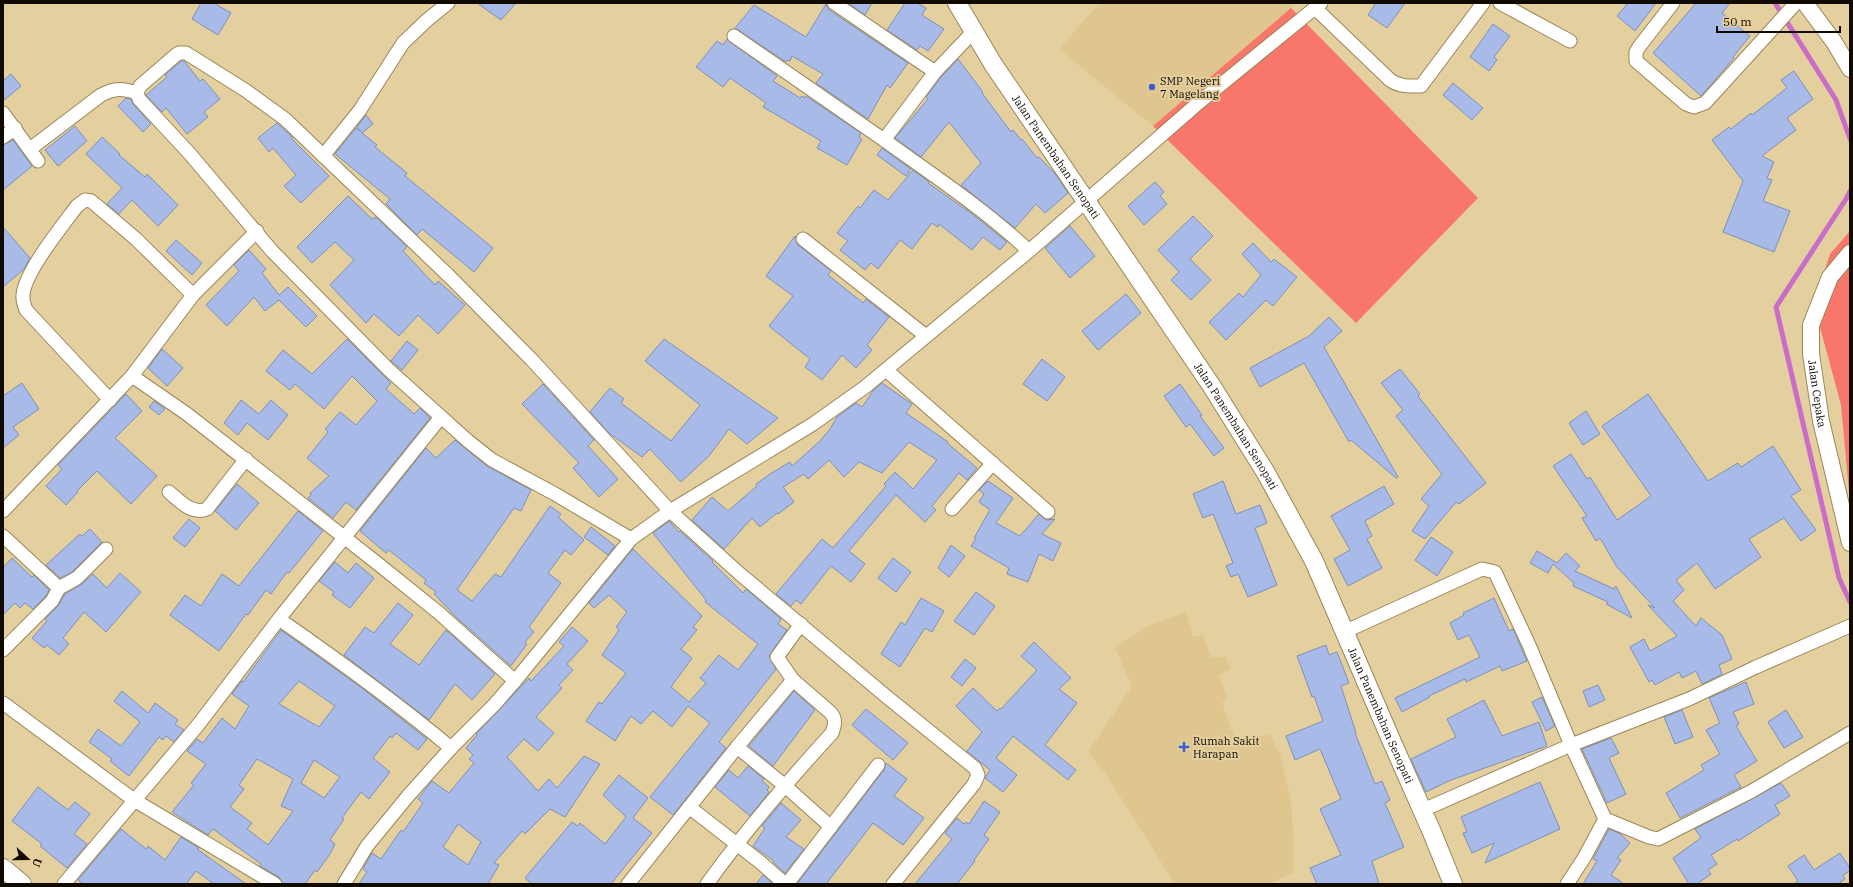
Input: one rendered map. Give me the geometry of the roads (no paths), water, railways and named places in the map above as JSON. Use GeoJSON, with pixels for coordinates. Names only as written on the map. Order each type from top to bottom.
{"type":"FeatureCollection","features":[{"type":"Feature","properties":{"kind":"main road","name":"Jalan Panembahan Senopati"},"geometry":{"type":"LineString","coordinates":[[957,3],[993,64],[1211,385],[1266,474],[1314,561],[1423,810],[1453,884]]}},
{"type":"Feature","properties":{"kind":"main road"},"geometry":{"type":"LineString","coordinates":[[3,868],[22,884]]}},
{"type":"Feature","properties":{"kind":"street"},"geometry":{"type":"LineString","coordinates":[[323,156],[360,110],[403,44],[426,21],[448,3]]}},
{"type":"Feature","properties":{"kind":"street"},"geometry":{"type":"LineString","coordinates":[[834,3],[935,72]]}},
{"type":"Feature","properties":{"kind":"street"},"geometry":{"type":"LineString","coordinates":[[344,884],[367,846],[408,796],[451,748],[494,705],[515,681],[631,539],[670,511],[813,424],[865,387],[1029,251],[1196,105],[1318,6],[1390,80],[1403,86],[1421,86],[1482,3]]}},
{"type":"Feature","properties":{"kind":"street"},"geometry":{"type":"LineString","coordinates":[[1500,3],[1570,41]]}},
{"type":"Feature","properties":{"kind":"street"},"geometry":{"type":"LineString","coordinates":[[1673,3],[1636,52],[1636,61],[1686,104],[1694,107],[1704,103],[1796,3]]}},
{"type":"Feature","properties":{"kind":"street"},"geometry":{"type":"LineString","coordinates":[[1805,3],[1834,42],[1850,69]]}},
{"type":"Feature","properties":{"kind":"street"},"geometry":{"type":"LineString","coordinates":[[884,140],[935,72],[974,31]]}},
{"type":"Feature","properties":{"kind":"street"},"geometry":{"type":"LineString","coordinates":[[734,36],[956,191],[1013,236],[1029,251]]}},
{"type":"Feature","properties":{"kind":"street"},"geometry":{"type":"LineString","coordinates":[[631,539],[556,494],[485,455],[441,417],[383,363],[272,251],[257,231],[190,154],[139,99],[137,92],[140,86],[176,55],[186,53],[266,104],[285,119],[451,278],[532,360],[670,511],[740,574],[977,771],[977,780],[893,884]]}},
{"type":"Feature","properties":{"kind":"street"},"geometry":{"type":"LineString","coordinates":[[30,149],[101,95],[112,89],[125,89],[137,92]]}},
{"type":"Feature","properties":{"kind":"street"},"geometry":{"type":"LineString","coordinates":[[3,112],[38,161]]}},
{"type":"Feature","properties":{"kind":"street"},"geometry":{"type":"LineString","coordinates":[[3,137],[15,128]]}},
{"type":"Feature","properties":{"kind":"street"},"geometry":{"type":"LineString","coordinates":[[110,400],[26,310],[23,298],[30,276],[38,259],[77,206],[85,200],[91,201],[136,239],[193,295]]}},
{"type":"Feature","properties":{"kind":"street"},"geometry":{"type":"LineString","coordinates":[[3,510],[132,376],[193,295],[257,231]]}},
{"type":"Feature","properties":{"kind":"street"},"geometry":{"type":"LineString","coordinates":[[803,239],[926,336]]}},
{"type":"Feature","properties":{"kind":"street","name":"Jalan Cepaka"},"geometry":{"type":"LineString","coordinates":[[1850,253],[1830,277],[1810,325],[1811,354],[1821,421],[1850,543]]}},
{"type":"Feature","properties":{"kind":"street"},"geometry":{"type":"LineString","coordinates":[[886,370],[1048,512]]}},
{"type":"Feature","properties":{"kind":"street"},"geometry":{"type":"LineString","coordinates":[[132,376],[187,414],[439,613],[515,681]]}},
{"type":"Feature","properties":{"kind":"street"},"geometry":{"type":"LineString","coordinates":[[64,884],[207,714],[279,619],[441,417]]}},
{"type":"Feature","properties":{"kind":"street"},"geometry":{"type":"LineString","coordinates":[[169,492],[189,509],[200,512],[207,509],[246,460]]}},
{"type":"Feature","properties":{"kind":"street"},"geometry":{"type":"LineString","coordinates":[[952,509],[993,463]]}},
{"type":"Feature","properties":{"kind":"street"},"geometry":{"type":"LineString","coordinates":[[3,536],[59,588]]}},
{"type":"Feature","properties":{"kind":"street"},"geometry":{"type":"LineString","coordinates":[[3,650],[52,601],[59,588],[77,578],[106,549]]}},
{"type":"Feature","properties":{"kind":"street"},"geometry":{"type":"LineString","coordinates":[[1344,632],[1482,569],[1494,572],[1529,645],[1571,745],[1605,819],[1649,837],[1658,839],[1752,791],[1850,733]]}},
{"type":"Feature","properties":{"kind":"street"},"geometry":{"type":"LineString","coordinates":[[279,619],[336,659],[451,748]]}},
{"type":"Feature","properties":{"kind":"street"},"geometry":{"type":"LineString","coordinates":[[707,884],[736,843],[784,785],[832,733],[835,721],[831,712],[793,680],[777,657],[801,624]]}},
{"type":"Feature","properties":{"kind":"street"},"geometry":{"type":"LineString","coordinates":[[1423,810],[1571,745],[1689,699],[1756,667],[1850,626]]}},
{"type":"Feature","properties":{"kind":"street"},"geometry":{"type":"LineString","coordinates":[[628,884],[736,747],[793,680]]}},
{"type":"Feature","properties":{"kind":"street"},"geometry":{"type":"LineString","coordinates":[[3,702],[134,800],[275,884]]}},
{"type":"Feature","properties":{"kind":"street"},"geometry":{"type":"LineString","coordinates":[[736,747],[784,785],[831,827]]}},
{"type":"Feature","properties":{"kind":"street"},"geometry":{"type":"LineString","coordinates":[[689,807],[786,884],[878,765]]}},
{"type":"Feature","properties":{"kind":"street"},"geometry":{"type":"LineString","coordinates":[[1567,884],[1584,858],[1605,819]]}},
{"type":"Feature","properties":{"kind":"waterway"},"geometry":{"type":"LineString","coordinates":[[1775,3],[1836,100],[1850,139]]}},
{"type":"Feature","properties":{"kind":"waterway"},"geometry":{"type":"LineString","coordinates":[[1850,191],[1776,307],[1839,578],[1850,602]]}},
{"type":"Feature","properties":{"kind":"place","name":"SMP Negeri 7 Magelang"},"geometry":{"type":"Point","coordinates":[1152,87]}},
{"type":"Feature","properties":{"kind":"place","name":"Rumah Sakit Harapan"},"geometry":{"type":"Point","coordinates":[1184,747]}}]}
